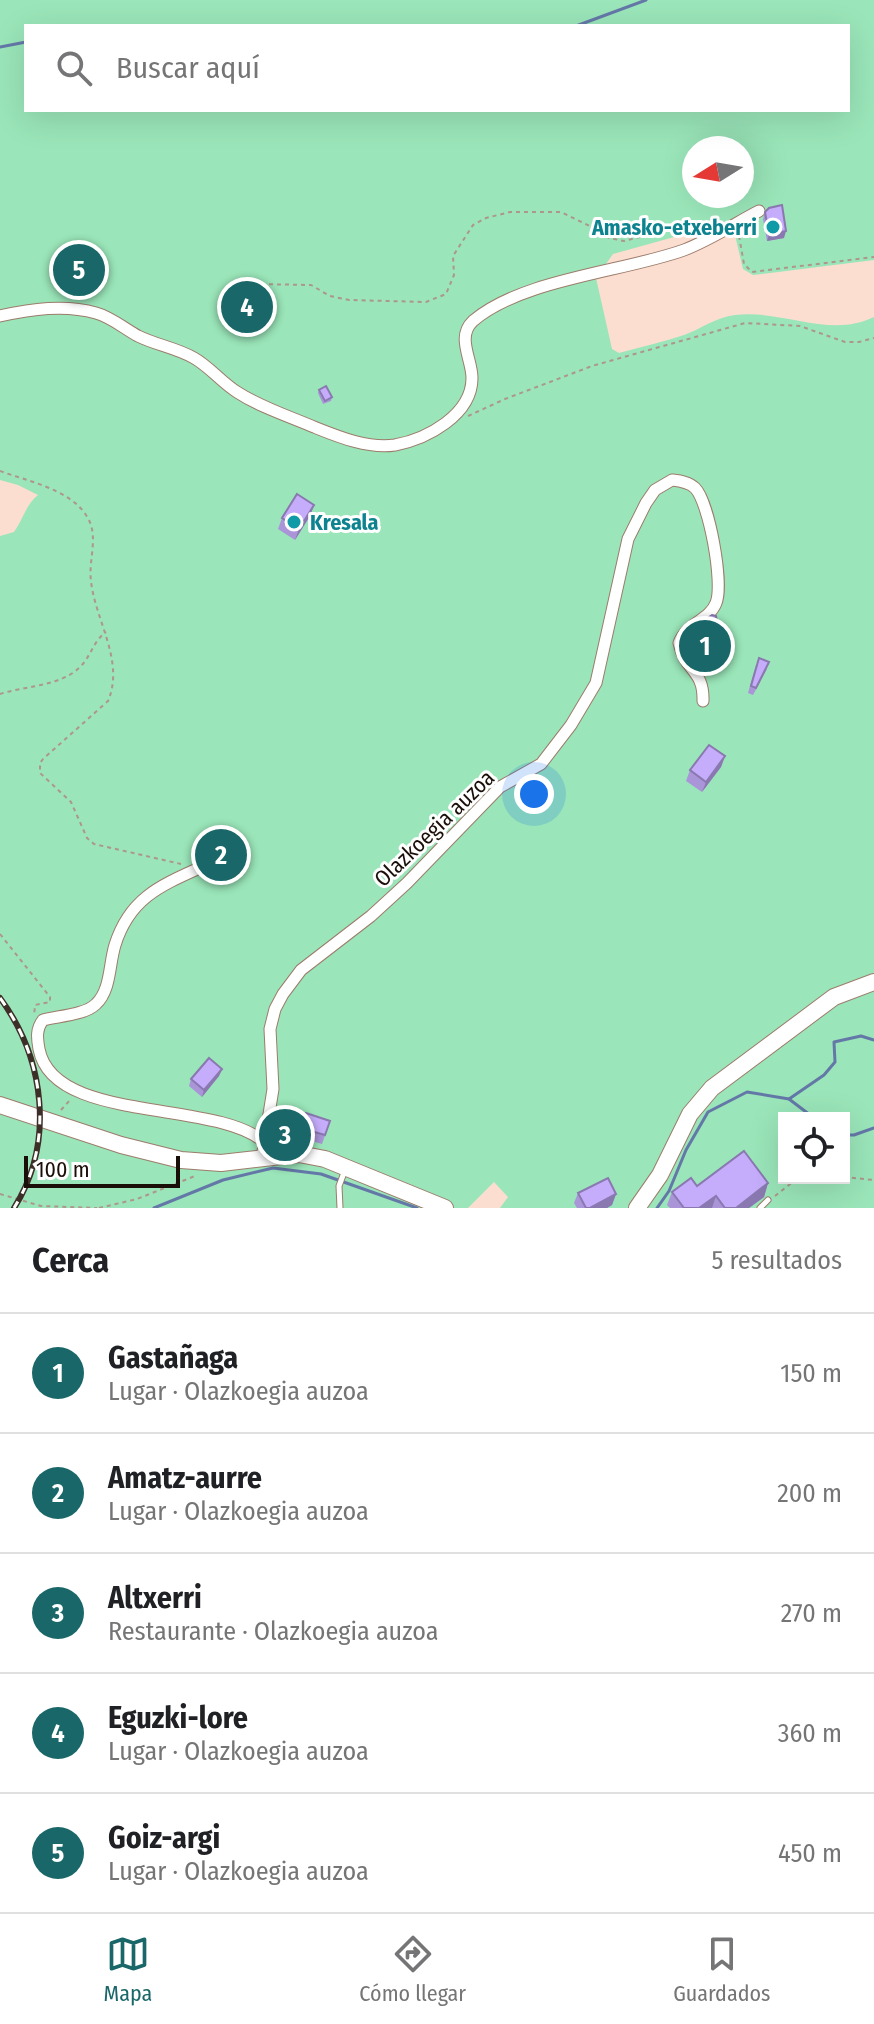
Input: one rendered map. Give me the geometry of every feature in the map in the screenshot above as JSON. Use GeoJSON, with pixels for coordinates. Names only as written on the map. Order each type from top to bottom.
{"type":"FeatureCollection","features":[{"type":"Feature","properties":{"kind":"street"},"geometry":{"type":"LineString","coordinates":[[0,316],[48,309],[99,313],[141,337],[192,357],[226,385],[256,403],[348,440],[395,445],[431,434],[467,398],[472,378],[465,334],[470,324],[490,308],[528,293],[682,251],[759,211]]}},
{"type":"Feature","properties":{"kind":"street","name":"Olazkoegia auzoa"},"geometry":{"type":"LineString","coordinates":[[263,1150],[273,1089],[270,1029],[283,994],[301,970],[325,949],[347,936],[407,883],[500,787],[541,764],[571,725],[596,683],[628,539],[655,490],[672,480],[693,486],[698,492],[711,533],[719,575],[717,601],[711,612],[690,625],[679,643],[686,663],[704,685],[703,701]]}},
{"type":"Feature","properties":{"kind":"street"},"geometry":{"type":"LineString","coordinates":[[204,866],[154,888],[137,905],[115,946],[110,974],[98,1002],[89,1009],[43,1020],[37,1033],[43,1063],[88,1096],[114,1104],[177,1113],[239,1128],[263,1150]]}},
{"type":"Feature","properties":{"kind":"street"},"geometry":{"type":"LineString","coordinates":[[637,1208],[660,1175],[690,1114],[712,1088],[834,997],[874,982]]}},
{"type":"Feature","properties":{"kind":"street"},"geometry":{"type":"LineString","coordinates":[[0,1105],[181,1160],[221,1163],[263,1150],[299,1154],[445,1208]]}},
{"type":"Feature","properties":{"kind":"lane"},"geometry":{"type":"LineString","coordinates":[[340,1208],[339,1186],[345,1171]]}},
{"type":"Feature","properties":{"kind":"lane"},"geometry":{"type":"LineString","coordinates":[[760,1208],[768,1200]]}},
{"type":"Feature","properties":{"kind":"path"},"geometry":{"type":"LineString","coordinates":[[231,293],[250,284],[311,285],[330,296],[349,300],[426,302],[446,294],[454,275],[453,256],[473,225],[486,218],[510,212],[561,212],[609,238],[624,241],[702,221]]}},
{"type":"Feature","properties":{"kind":"path"},"geometry":{"type":"LineString","coordinates":[[734,224],[739,233],[744,264],[752,272],[874,257]]}},
{"type":"Feature","properties":{"kind":"path"},"geometry":{"type":"LineString","coordinates":[[465,418],[505,399],[592,366],[745,323],[800,326],[845,342],[874,338]]}},
{"type":"Feature","properties":{"kind":"path"},"geometry":{"type":"LineString","coordinates":[[0,471],[54,491],[72,501],[86,515],[93,537],[91,581],[106,632],[113,680],[108,701],[43,759],[40,773],[71,802],[87,838],[94,844],[181,864],[191,872]]}},
{"type":"Feature","properties":{"kind":"path"},"geometry":{"type":"LineString","coordinates":[[0,694],[68,676],[82,665],[100,636],[106,632]]}},
{"type":"Feature","properties":{"kind":"path"},"geometry":{"type":"LineString","coordinates":[[0,934],[50,997],[50,1002],[35,1005],[33,1010],[37,1033]]}},
{"type":"Feature","properties":{"kind":"path"},"geometry":{"type":"LineString","coordinates":[[62,1126],[58,1115],[72,1099],[69,1085]]}},
{"type":"Feature","properties":{"kind":"path"},"geometry":{"type":"LineString","coordinates":[[0,1194],[41,1206],[98,1208],[137,1199],[199,1174]]}},
{"type":"Feature","properties":{"kind":"path"},"geometry":{"type":"LineString","coordinates":[[850,1178],[874,1180]]}},
{"type":"Feature","properties":{"kind":"path"},"geometry":{"type":"LineString","coordinates":[[768,1200],[790,1184]]}},
{"type":"Feature","properties":{"kind":"green space"},"geometry":{"type":"Polygon","coordinates":[[[0,0],[874,0],[874,260],[753,275],[743,269],[735,235],[727,234],[728,222],[613,254],[596,278],[612,349],[619,353],[684,335],[735,315],[753,314],[840,325],[874,317],[874,1208],[500,1208],[508,1197],[494,1182],[468,1208],[0,1208],[0,536],[14,532],[38,495],[0,480],[0,0]]]}},
{"type":"Feature","properties":{"kind":"building"},"geometry":{"type":"Polygon","coordinates":[[[782,205],[786,231],[769,234],[765,212],[782,205]]]}},
{"type":"Feature","properties":{"kind":"building"},"geometry":{"type":"Polygon","coordinates":[[[74,249],[95,255],[89,276],[68,270],[74,249]]]}},
{"type":"Feature","properties":{"kind":"building"},"geometry":{"type":"Polygon","coordinates":[[[248,282],[266,292],[249,319],[245,320],[232,312],[248,282]]]}},
{"type":"Feature","properties":{"kind":"building"},"geometry":{"type":"Polygon","coordinates":[[[326,386],[332,397],[325,401],[319,390],[326,386]]]}},
{"type":"Feature","properties":{"kind":"building"},"geometry":{"type":"Polygon","coordinates":[[[297,494],[314,505],[299,529],[282,518],[297,494]]]}},
{"type":"Feature","properties":{"kind":"building"},"geometry":{"type":"Polygon","coordinates":[[[712,615],[716,616],[720,639],[726,641],[721,654],[699,648],[695,642],[702,622],[712,615]]]}},
{"type":"Feature","properties":{"kind":"building"},"geometry":{"type":"Polygon","coordinates":[[[759,658],[769,662],[756,688],[751,686],[759,658]]]}},
{"type":"Feature","properties":{"kind":"building"},"geometry":{"type":"Polygon","coordinates":[[[709,745],[725,756],[706,782],[690,770],[709,745]]]}},
{"type":"Feature","properties":{"kind":"building"},"geometry":{"type":"Polygon","coordinates":[[[231,829],[239,854],[218,861],[210,835],[231,829]]]}},
{"type":"Feature","properties":{"kind":"building"},"geometry":{"type":"Polygon","coordinates":[[[209,1058],[222,1069],[204,1090],[191,1079],[209,1058]]]}},
{"type":"Feature","properties":{"kind":"building"},"geometry":{"type":"Polygon","coordinates":[[[280,1112],[304,1119],[306,1113],[330,1121],[325,1135],[304,1129],[295,1135],[277,1129],[280,1112]]]}},
{"type":"Feature","properties":{"kind":"building"},"geometry":{"type":"Polygon","coordinates":[[[744,1151],[768,1183],[736,1208],[725,1208],[716,1196],[699,1208],[684,1208],[672,1192],[691,1178],[697,1186],[744,1151]]]}},
{"type":"Feature","properties":{"kind":"building"},"geometry":{"type":"Polygon","coordinates":[[[608,1178],[616,1194],[586,1208],[578,1193],[608,1178]]]}},
{"type":"Feature","properties":{"kind":"waterway"},"geometry":{"type":"LineString","coordinates":[[581,24],[646,0]]}},
{"type":"Feature","properties":{"kind":"waterway"},"geometry":{"type":"LineString","coordinates":[[0,47],[24,42]]}},
{"type":"Feature","properties":{"kind":"waterway"},"geometry":{"type":"LineString","coordinates":[[789,1099],[824,1075],[835,1062],[834,1042],[861,1036],[874,1040]]}},
{"type":"Feature","properties":{"kind":"waterway"},"geometry":{"type":"LineString","coordinates":[[657,1208],[669,1191],[686,1150],[708,1112],[747,1092],[789,1099],[806,1112]]}},
{"type":"Feature","properties":{"kind":"waterway"},"geometry":{"type":"LineString","coordinates":[[850,1135],[874,1128]]}},
{"type":"Feature","properties":{"kind":"waterway"},"geometry":{"type":"LineString","coordinates":[[154,1208],[223,1180],[273,1168],[321,1174],[417,1208]]}},
{"type":"Feature","properties":{"kind":"railway"},"geometry":{"type":"LineString","coordinates":[[0,998],[27,1047],[39,1102],[35,1156],[27,1183],[14,1208]]}},
{"type":"Feature","properties":{"kind":"place","name":"Amasko-etxeberri"},"geometry":{"type":"Point","coordinates":[773,227]}},
{"type":"Feature","properties":{"kind":"place","name":"Goiz-argi"},"geometry":{"type":"Point","coordinates":[79,270]}},
{"type":"Feature","properties":{"kind":"place","name":"Eguzki-lore"},"geometry":{"type":"Point","coordinates":[247,307]}},
{"type":"Feature","properties":{"kind":"place","name":"Kresala"},"geometry":{"type":"Point","coordinates":[294,522]}},
{"type":"Feature","properties":{"kind":"place","name":"Gastañaga"},"geometry":{"type":"Point","coordinates":[705,646]}},
{"type":"Feature","properties":{"kind":"place","name":"Amatz-aurre"},"geometry":{"type":"Point","coordinates":[221,855]}},
{"type":"Feature","properties":{"kind":"place","name":"Altxerri"},"geometry":{"type":"Point","coordinates":[285,1135]}}]}
